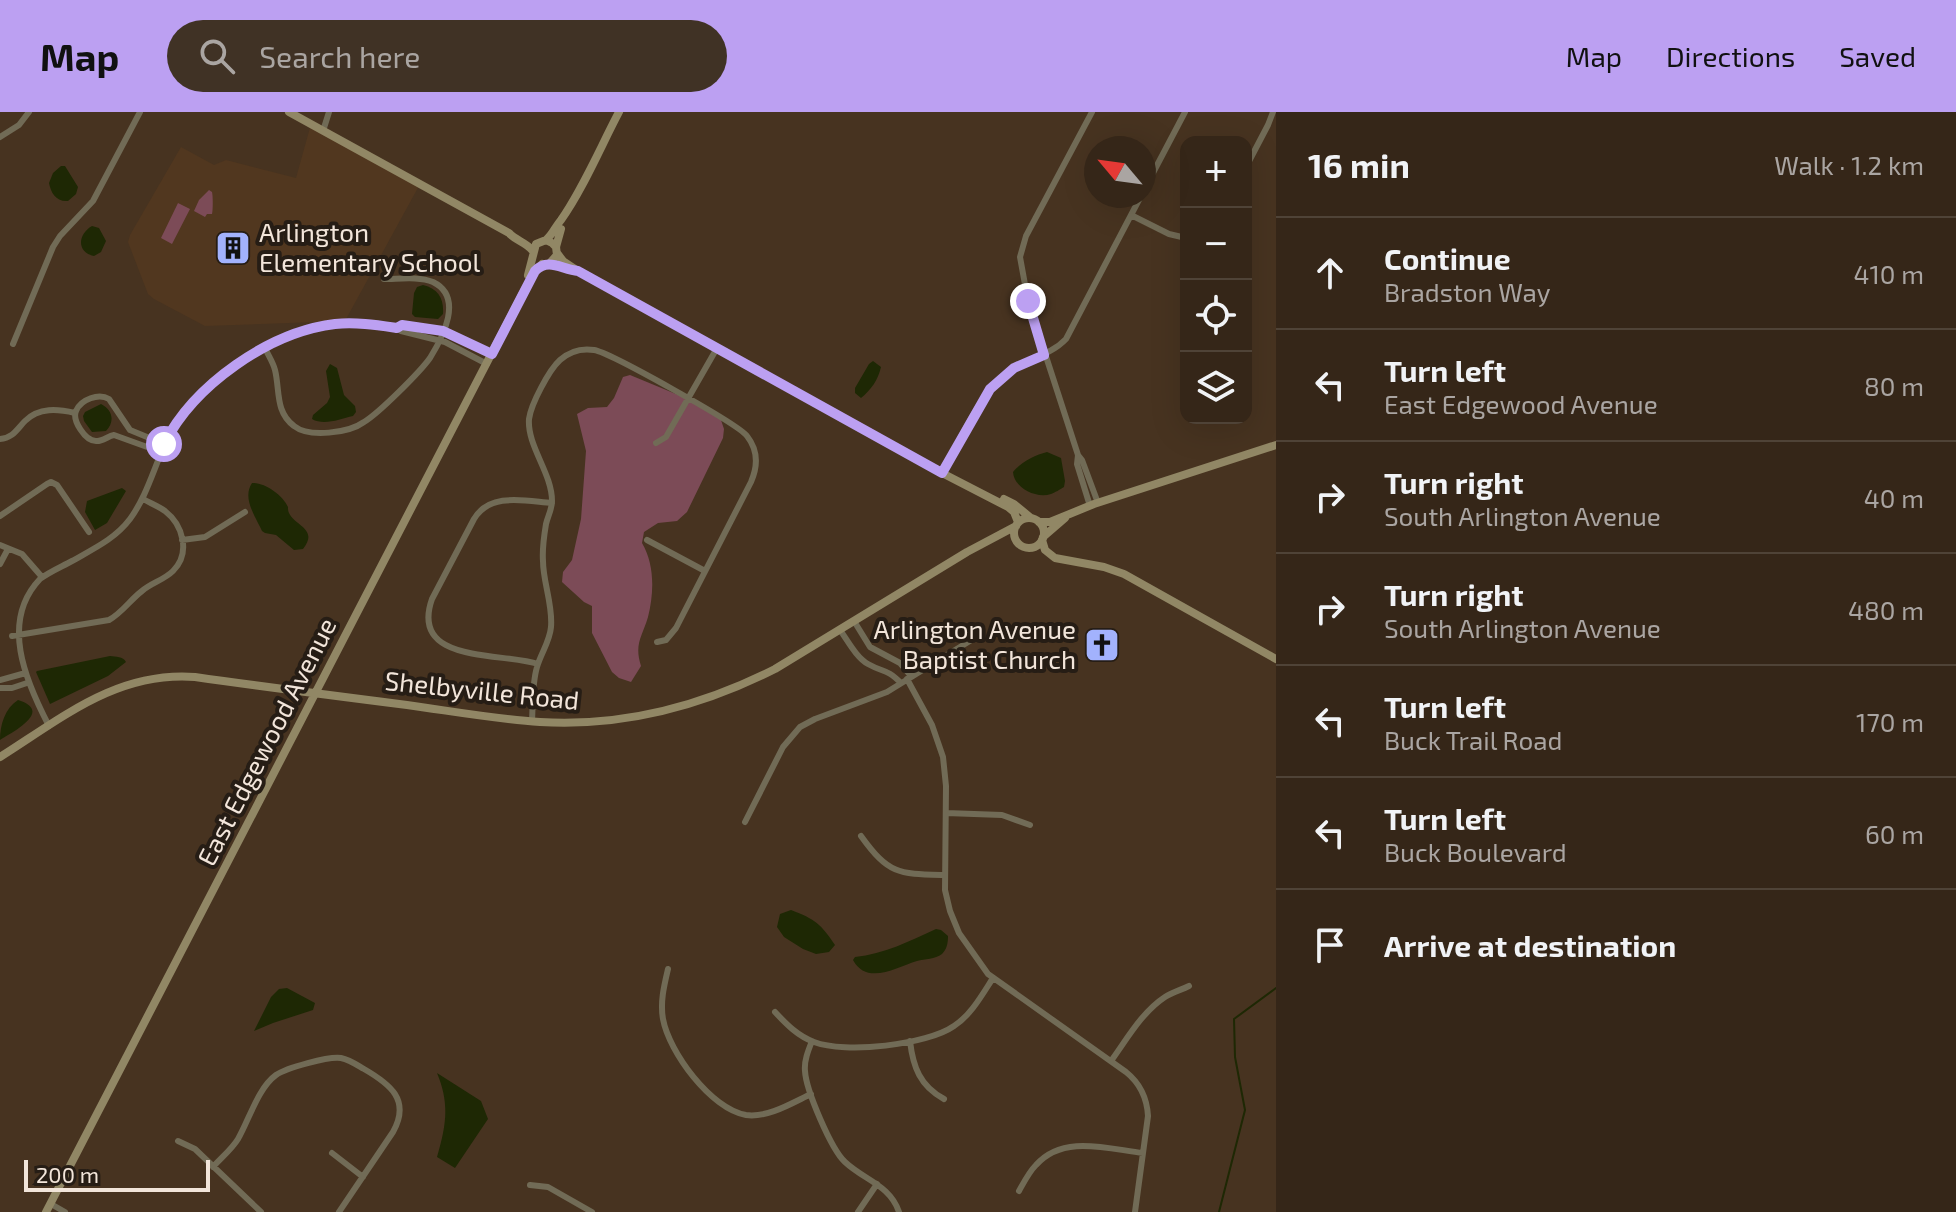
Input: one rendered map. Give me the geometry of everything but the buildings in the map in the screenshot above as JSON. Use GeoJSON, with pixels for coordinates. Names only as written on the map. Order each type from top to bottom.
{"type":"FeatureCollection","features":[{"type":"Feature","properties":{"kind":"main road"},"geometry":{"type":"LineString","coordinates":[[289,112],[509,233],[553,243],[563,261],[578,271],[1011,509],[1017,524],[1014,535],[1020,545],[1053,562],[1075,563]]}},
{"type":"Feature","properties":{"kind":"main road"},"geometry":{"type":"LineString","coordinates":[[524,291],[535,271],[556,258],[564,216],[619,112]]}},
{"type":"Feature","properties":{"kind":"main road"},"geometry":{"type":"LineString","coordinates":[[524,291],[535,246],[554,233],[564,216]]}},
{"type":"Feature","properties":{"kind":"main road"},"geometry":{"type":"LineString","coordinates":[[509,233],[528,245],[537,261],[578,271]]}},
{"type":"Feature","properties":{"kind":"main road","name":"East Edgewood Avenue"},"geometry":{"type":"LineString","coordinates":[[48,1210],[524,291]]}},
{"type":"Feature","properties":{"kind":"main road"},"geometry":{"type":"LineString","coordinates":[[1017,524],[1025,518],[1050,522],[1276,445]]}},
{"type":"Feature","properties":{"kind":"main road"},"geometry":{"type":"LineString","coordinates":[[995,499],[1014,504],[1035,520],[1043,529],[1044,548],[1050,555],[1104,567],[1132,578],[1276,659]]}},
{"type":"Feature","properties":{"kind":"main road"},"geometry":{"type":"LineString","coordinates":[[1027,548],[1036,546],[1066,517]]}},
{"type":"Feature","properties":{"kind":"main road","name":"Shelbyville Road"},"geometry":{"type":"LineString","coordinates":[[0,757],[106,692],[149,679],[192,677],[532,721],[606,721],[651,714],[709,698],[775,669],[1017,524]]}},
{"type":"Feature","properties":{"kind":"main road"},"geometry":{"type":"LineString","coordinates":[[985,543],[1007,537],[1016,540]]}},
{"type":"Feature","properties":{"kind":"street"},"geometry":{"type":"LineString","coordinates":[[0,137],[22,122],[29,112]]}},
{"type":"Feature","properties":{"kind":"street"},"geometry":{"type":"LineString","coordinates":[[13,344],[53,247],[93,201],[140,112]]}},
{"type":"Feature","properties":{"kind":"street"},"geometry":{"type":"LineString","coordinates":[[323,131],[329,112]]}},
{"type":"Feature","properties":{"kind":"street"},"geometry":{"type":"LineString","coordinates":[[1092,112],[1026,236],[1020,257],[1028,301],[1044,355],[1082,460],[1094,505]]}},
{"type":"Feature","properties":{"kind":"street"},"geometry":{"type":"LineString","coordinates":[[1156,167],[1185,112]]}},
{"type":"Feature","properties":{"kind":"street"},"geometry":{"type":"LineString","coordinates":[[1252,156],[1273,112]]}},
{"type":"Feature","properties":{"kind":"street"},"geometry":{"type":"LineString","coordinates":[[942,473],[990,389],[1014,368],[1055,349],[1066,339],[1135,208]]}},
{"type":"Feature","properties":{"kind":"street"},"geometry":{"type":"LineString","coordinates":[[1131,215],[1180,237]]}},
{"type":"Feature","properties":{"kind":"street"},"geometry":{"type":"LineString","coordinates":[[265,348],[275,371],[280,408],[295,427],[314,434],[348,429],[364,422],[426,363],[441,336],[450,310],[440,288],[424,280],[384,279]]}},
{"type":"Feature","properties":{"kind":"street"},"geometry":{"type":"LineString","coordinates":[[49,726],[14,654],[12,636],[18,606],[25,593],[42,577],[109,540],[127,523],[143,499],[164,444],[182,415],[206,390],[265,348],[300,332],[326,326],[357,324],[397,328],[441,336],[492,354]]}},
{"type":"Feature","properties":{"kind":"street"},"geometry":{"type":"LineString","coordinates":[[441,336],[451,345],[487,364]]}},
{"type":"Feature","properties":{"kind":"street"},"geometry":{"type":"LineString","coordinates":[[656,443],[666,437],[717,348]]}},
{"type":"Feature","properties":{"kind":"street"},"geometry":{"type":"LineString","coordinates":[[532,721],[535,675],[551,629],[543,541],[552,503],[550,486],[529,419],[553,367],[566,355],[578,351],[603,353],[688,399],[741,430],[751,441],[756,455],[756,470],[751,482],[673,634],[657,642]]}},
{"type":"Feature","properties":{"kind":"street"},"geometry":{"type":"LineString","coordinates":[[161,452],[114,435],[92,441],[77,423],[75,413],[79,406],[96,396],[106,396],[130,430],[164,444]]}},
{"type":"Feature","properties":{"kind":"street"},"geometry":{"type":"LineString","coordinates":[[0,439],[9,437],[39,413],[58,410],[75,413]]}},
{"type":"Feature","properties":{"kind":"street"},"geometry":{"type":"LineString","coordinates":[[0,516],[47,484],[54,483],[89,532]]}},
{"type":"Feature","properties":{"kind":"street"},"geometry":{"type":"LineString","coordinates":[[12,636],[109,620],[179,564],[183,554],[178,526],[160,508],[143,499]]}},
{"type":"Feature","properties":{"kind":"street"},"geometry":{"type":"LineString","coordinates":[[538,664],[447,647],[431,631],[428,613],[446,572],[483,508],[505,500],[552,503]]}},
{"type":"Feature","properties":{"kind":"street"},"geometry":{"type":"LineString","coordinates":[[182,540],[205,537],[245,512]]}},
{"type":"Feature","properties":{"kind":"street"},"geometry":{"type":"LineString","coordinates":[[647,540],[705,571]]}},
{"type":"Feature","properties":{"kind":"street"},"geometry":{"type":"LineString","coordinates":[[0,545],[23,555],[42,577]]}},
{"type":"Feature","properties":{"kind":"street"},"geometry":{"type":"LineString","coordinates":[[0,564],[8,549]]}},
{"type":"Feature","properties":{"kind":"street"},"geometry":{"type":"LineString","coordinates":[[854,621],[870,647],[900,663],[940,746],[946,777],[945,875],[948,905],[959,933],[993,978],[1134,1078],[1145,1098],[1148,1116],[1135,1212]]}},
{"type":"Feature","properties":{"kind":"street"},"geometry":{"type":"LineString","coordinates":[[840,630],[868,664],[906,679]]}},
{"type":"Feature","properties":{"kind":"street"},"geometry":{"type":"LineString","coordinates":[[745,822],[783,747],[800,727],[887,692],[973,639],[969,633]]}},
{"type":"Feature","properties":{"kind":"street"},"geometry":{"type":"LineString","coordinates":[[0,680],[22,674]]}},
{"type":"Feature","properties":{"kind":"street"},"geometry":{"type":"LineString","coordinates":[[0,688],[27,683]]}},
{"type":"Feature","properties":{"kind":"street"},"geometry":{"type":"LineString","coordinates":[[946,813],[1002,815],[1030,825]]}},
{"type":"Feature","properties":{"kind":"street"},"geometry":{"type":"LineString","coordinates":[[861,836],[877,858],[894,870],[911,875],[945,875]]}},
{"type":"Feature","properties":{"kind":"street"},"geometry":{"type":"LineString","coordinates":[[668,969],[662,1008],[665,1028],[681,1059],[715,1100],[731,1110],[757,1115],[811,1094]]}},
{"type":"Feature","properties":{"kind":"street"},"geometry":{"type":"LineString","coordinates":[[775,1012],[793,1030],[831,1047],[849,1048],[931,1038],[957,1025],[975,1006],[993,978]]}},
{"type":"Feature","properties":{"kind":"street"},"geometry":{"type":"LineString","coordinates":[[1111,1061],[1153,1007],[1169,994],[1189,986]]}},
{"type":"Feature","properties":{"kind":"street"},"geometry":{"type":"LineString","coordinates":[[812,1041],[805,1072],[811,1094],[837,1153],[848,1165],[890,1195],[899,1212]]}},
{"type":"Feature","properties":{"kind":"street"},"geometry":{"type":"LineString","coordinates":[[910,1041],[918,1074],[927,1086],[944,1099]]}},
{"type":"Feature","properties":{"kind":"street"},"geometry":{"type":"LineString","coordinates":[[213,1167],[236,1142],[263,1090],[276,1075],[326,1058],[349,1061],[382,1079],[394,1092],[400,1111],[397,1125],[339,1212]]}},
{"type":"Feature","properties":{"kind":"street"},"geometry":{"type":"LineString","coordinates":[[178,1141],[195,1149],[257,1211]]}},
{"type":"Feature","properties":{"kind":"street"},"geometry":{"type":"LineString","coordinates":[[1019,1191],[1037,1163],[1065,1147],[1082,1145],[1143,1153]]}},
{"type":"Feature","properties":{"kind":"street"},"geometry":{"type":"LineString","coordinates":[[332,1153],[363,1177]]}},
{"type":"Feature","properties":{"kind":"street"},"geometry":{"type":"LineString","coordinates":[[858,1212],[877,1184]]}},
{"type":"Feature","properties":{"kind":"street"},"geometry":{"type":"LineString","coordinates":[[530,1185],[548,1187],[578,1209],[592,1212]]}},
{"type":"Feature","properties":{"kind":"street"},"geometry":{"type":"LineString","coordinates":[[48,1210],[65,1212]]}},
{"type":"Feature","properties":{"kind":"shaded area"},"geometry":{"type":"Polygon","coordinates":[[[311,124],[420,184],[345,321],[205,326],[148,294],[128,242],[181,147],[214,165],[226,160],[296,178],[311,124]]]}},
{"type":"Feature","properties":{"kind":"shaded area"},"geometry":{"type":"Polygon","coordinates":[[[65,166],[78,187],[76,194],[68,201],[55,196],[49,183],[53,173],[65,166]]]}},
{"type":"Feature","properties":{"kind":"shaded area"},"geometry":{"type":"Polygon","coordinates":[[[209,190],[212,192],[212,214],[205,217],[194,211],[209,190]]]}},
{"type":"Feature","properties":{"kind":"shaded area"},"geometry":{"type":"Polygon","coordinates":[[[178,203],[190,209],[172,244],[161,238],[178,203]]]}},
{"type":"Feature","properties":{"kind":"shaded area"},"geometry":{"type":"Polygon","coordinates":[[[92,226],[99,228],[106,241],[101,252],[94,256],[84,251],[81,242],[87,229],[92,226]]]}},
{"type":"Feature","properties":{"kind":"shaded area"},"geometry":{"type":"Polygon","coordinates":[[[423,285],[437,292],[441,299],[443,314],[438,319],[412,314],[414,293],[417,287],[423,285]]]}},
{"type":"Feature","properties":{"kind":"shaded area"},"geometry":{"type":"Polygon","coordinates":[[[873,361],[881,367],[880,372],[861,398],[855,393],[855,388],[873,361]]]}},
{"type":"Feature","properties":{"kind":"shaded area"},"geometry":{"type":"Polygon","coordinates":[[[330,364],[337,368],[344,395],[355,406],[356,412],[353,416],[337,420],[317,421],[312,419],[313,415],[330,397],[326,371],[330,364]]]}},
{"type":"Feature","properties":{"kind":"shaded area"},"geometry":{"type":"Polygon","coordinates":[[[630,375],[688,399],[720,417],[724,429],[723,438],[687,512],[677,521],[658,523],[644,532],[642,543],[651,570],[651,598],[639,646],[641,666],[631,682],[612,672],[592,633],[592,606],[562,582],[563,572],[572,560],[581,519],[586,451],[577,414],[588,408],[607,407],[623,377],[630,375]]]}},
{"type":"Feature","properties":{"kind":"shaded area"},"geometry":{"type":"Polygon","coordinates":[[[101,404],[110,413],[111,424],[106,431],[92,432],[83,416],[101,404]]]}},
{"type":"Feature","properties":{"kind":"shaded area"},"geometry":{"type":"Polygon","coordinates":[[[1047,452],[1061,458],[1064,487],[1051,494],[1039,495],[1017,483],[1013,472],[1028,459],[1047,452]]]}},
{"type":"Feature","properties":{"kind":"shaded area"},"geometry":{"type":"Polygon","coordinates":[[[252,483],[267,487],[286,502],[292,517],[307,532],[303,549],[294,550],[276,535],[262,531],[249,501],[252,483]]]}},
{"type":"Feature","properties":{"kind":"shaded area"},"geometry":{"type":"Polygon","coordinates":[[[122,488],[126,491],[107,523],[95,530],[85,512],[87,501],[122,488]]]}},
{"type":"Feature","properties":{"kind":"shaded area"},"geometry":{"type":"Polygon","coordinates":[[[110,656],[126,662],[108,676],[50,704],[37,671],[110,656]]]}},
{"type":"Feature","properties":{"kind":"shaded area"},"geometry":{"type":"Polygon","coordinates":[[[18,700],[28,705],[32,715],[21,727],[0,740],[4,717],[18,700]]]}},
{"type":"Feature","properties":{"kind":"shaded area"},"geometry":{"type":"Polygon","coordinates":[[[791,910],[812,919],[821,927],[835,945],[829,952],[816,954],[784,937],[777,927],[780,914],[791,910]]]}},
{"type":"Feature","properties":{"kind":"shaded area"},"geometry":{"type":"Polygon","coordinates":[[[936,929],[948,936],[945,950],[936,957],[874,973],[859,968],[853,960],[897,946],[936,929]]]}},
{"type":"Feature","properties":{"kind":"shaded area"},"geometry":{"type":"Polygon","coordinates":[[[287,988],[315,1003],[313,1010],[254,1031],[271,997],[279,989],[287,988]]]}},
{"type":"Feature","properties":{"kind":"shaded area"},"geometry":{"type":"Polygon","coordinates":[[[437,1073],[481,1101],[488,1119],[455,1168],[437,1157],[445,1115],[444,1095],[437,1073]]]}},
{"type":"Feature","properties":{"kind":"waterway"},"geometry":{"type":"LineString","coordinates":[[1219,1212],[1245,1110],[1235,1057],[1234,1019],[1276,988]]}},
{"type":"Feature","properties":{"kind":"place","name":"Arlington Elementary School"},"geometry":{"type":"Point","coordinates":[233,248]}},
{"type":"Feature","properties":{"kind":"place","name":"Arlington Avenue Baptist Church"},"geometry":{"type":"Point","coordinates":[1102,645]}},
{"type":"Feature","properties":{"kind":"route"},"geometry":{"type":"LineString","coordinates":[[164,444],[182,415],[219,379],[246,359],[300,332],[340,324],[430,328],[453,335],[492,354],[535,271],[542,264],[550,263],[578,271],[942,473],[990,389],[1004,374],[1044,355],[1028,301]]}}]}
